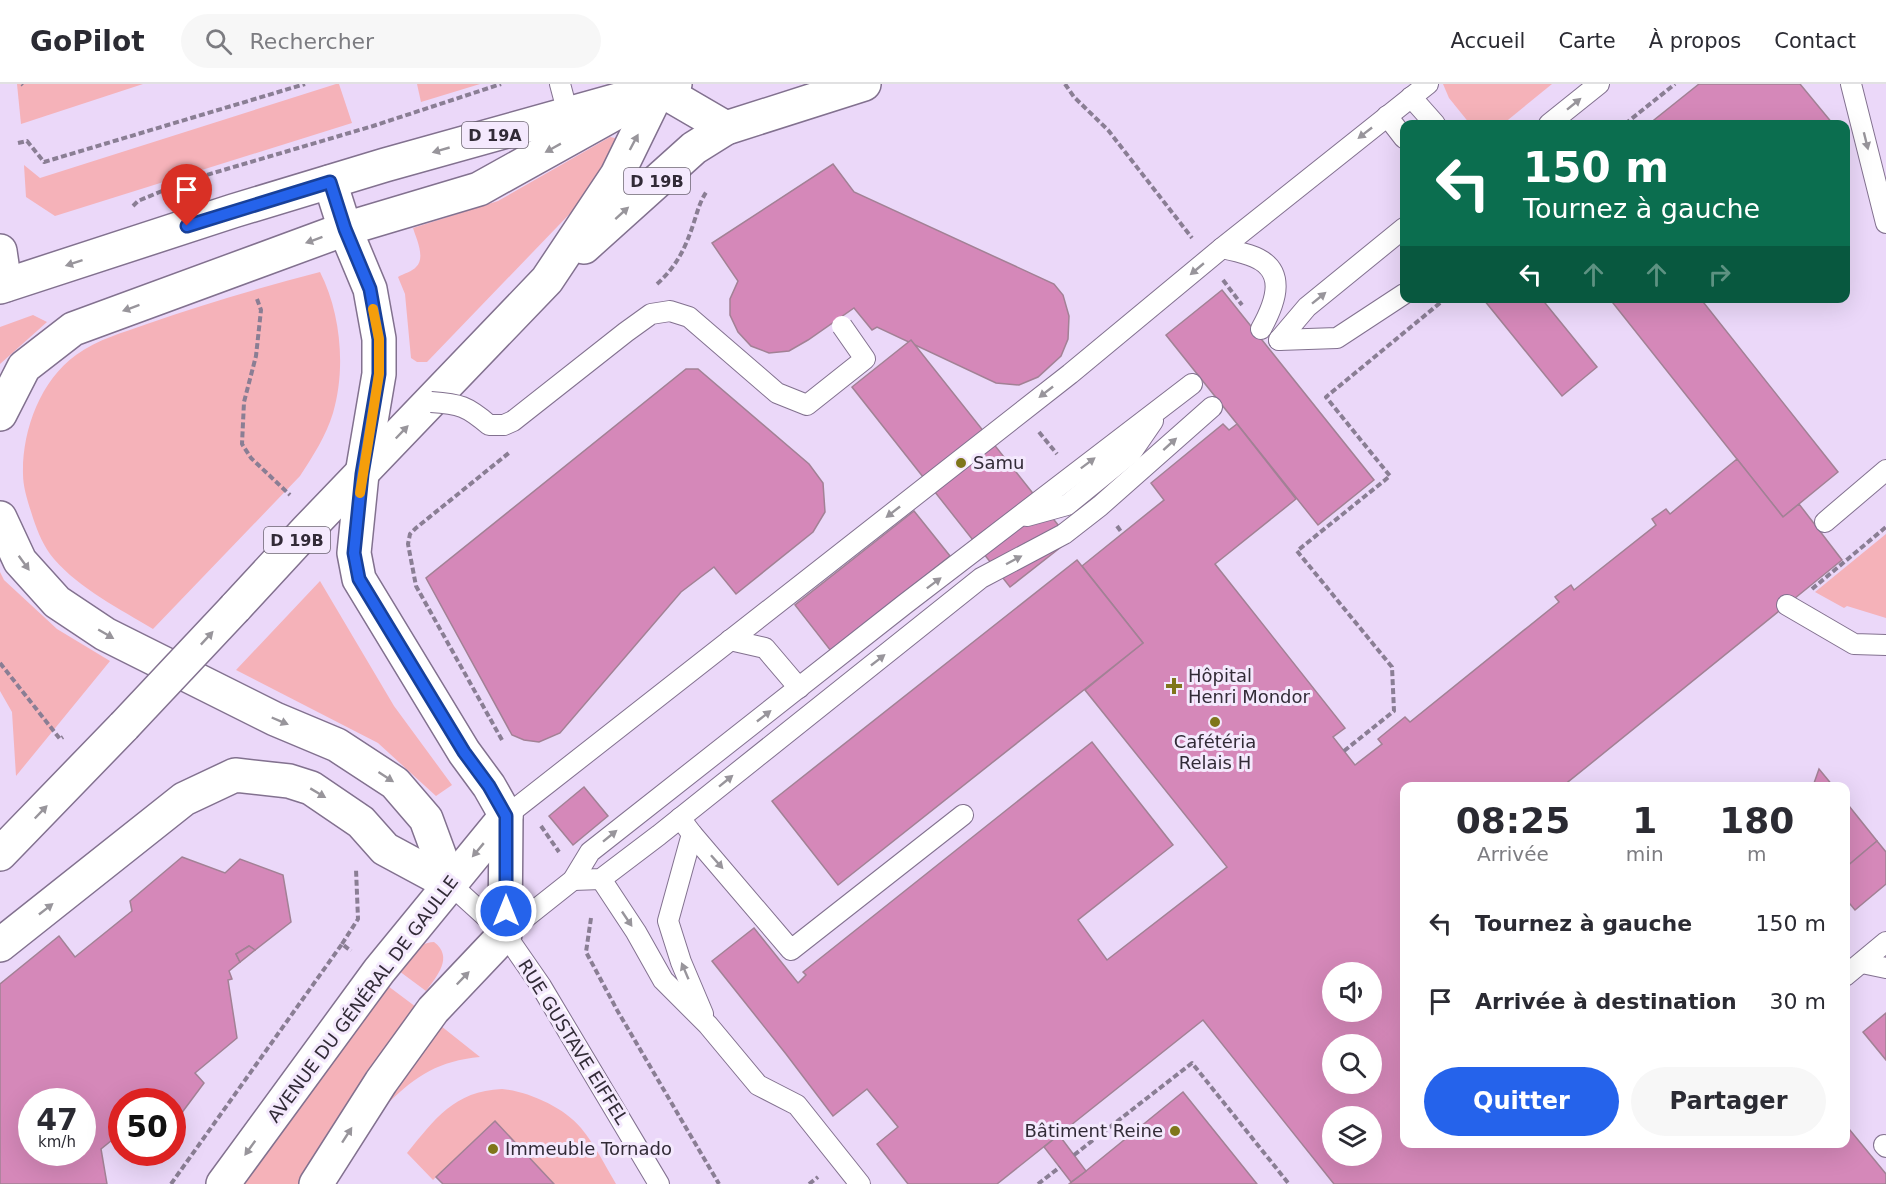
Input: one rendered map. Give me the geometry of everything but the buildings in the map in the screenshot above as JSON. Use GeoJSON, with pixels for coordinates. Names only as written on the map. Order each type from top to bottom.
{"type":"FeatureCollection","features":[{"type":"Feature","properties":{"kind":"main road","name":"D 19B"},"geometry":{"type":"LineString","coordinates":[[0,854],[547,280],[694,148],[726,128],[864,84]]}},
{"type":"Feature","properties":{"kind":"main road"},"geometry":{"type":"LineString","coordinates":[[665,86],[726,128]]}},
{"type":"Feature","properties":{"kind":"main road"},"geometry":{"type":"LineString","coordinates":[[0,414],[24,367],[73,329],[345,229],[479,189],[665,86]]}},
{"type":"Feature","properties":{"kind":"main road"},"geometry":{"type":"LineString","coordinates":[[547,280],[617,175],[665,86]]}},
{"type":"Feature","properties":{"kind":"main road","name":"D 19A"},"geometry":{"type":"LineString","coordinates":[[2,286],[330,182],[564,99],[665,86]]}},
{"type":"Feature","properties":{"kind":"main road"},"geometry":{"type":"LineString","coordinates":[[316,1184],[381,1082],[433,1010],[505,934],[506,816],[489,786],[464,752],[359,579],[354,553],[362,474],[379,374],[379,339],[370,289],[345,229],[330,182]]}},
{"type":"Feature","properties":{"kind":"main road"},"geometry":{"type":"LineString","coordinates":[[0,251],[2,286]]}},
{"type":"Feature","properties":{"kind":"main road"},"geometry":{"type":"LineString","coordinates":[[0,518],[20,561],[57,602],[105,634],[275,719],[337,745],[395,783],[426,819],[450,884]]}},
{"type":"Feature","properties":{"kind":"main road"},"geometry":{"type":"LineString","coordinates":[[0,945],[184,799],[235,775],[289,782],[311,788],[361,822],[385,849],[450,884]]}},
{"type":"Feature","properties":{"kind":"main road","name":"AVENUE DU GÉNÉRAL DE GAULLE"},"geometry":{"type":"LineString","coordinates":[[223,1184],[379,971],[506,816]]}},
{"type":"Feature","properties":{"kind":"lane"},"geometry":{"type":"LineString","coordinates":[[506,816],[1070,374],[1215,254],[1428,84]]}},
{"type":"Feature","properties":{"kind":"lane"},"geometry":{"type":"LineString","coordinates":[[1554,120],[1599,84]]}},
{"type":"Feature","properties":{"kind":"lane"},"geometry":{"type":"LineString","coordinates":[[1851,84],[1886,223]]}},
{"type":"Feature","properties":{"kind":"lane"},"geometry":{"type":"LineString","coordinates":[[1412,97],[1432,120]]}},
{"type":"Feature","properties":{"kind":"lane"},"geometry":{"type":"LineString","coordinates":[[1387,116],[1400,133]]}},
{"type":"Feature","properties":{"kind":"lane"},"geometry":{"type":"LineString","coordinates":[[1400,231],[1307,308],[1279,340],[1337,338],[1400,297]]}},
{"type":"Feature","properties":{"kind":"lane"},"geometry":{"type":"LineString","coordinates":[[1215,254],[1251,255],[1265,265],[1274,276],[1276,297],[1261,329]]}},
{"type":"Feature","properties":{"kind":"lane"},"geometry":{"type":"LineString","coordinates":[[431,402],[455,404],[478,415],[489,425],[504,425],[513,421],[651,314],[670,311],[688,317],[777,393],[807,405],[865,359],[842,326]]}},
{"type":"Feature","properties":{"kind":"lane"},"geometry":{"type":"LineString","coordinates":[[505,934],[573,880],[590,852],[905,604],[1192,384]]}},
{"type":"Feature","properties":{"kind":"lane"},"geometry":{"type":"LineString","coordinates":[[573,880],[601,879],[981,578],[1064,534],[1100,506],[1212,407]]}},
{"type":"Feature","properties":{"kind":"lane"},"geometry":{"type":"LineString","coordinates":[[1825,522],[1886,470]]}},
{"type":"Feature","properties":{"kind":"lane"},"geometry":{"type":"LineString","coordinates":[[902,641],[905,604]]}},
{"type":"Feature","properties":{"kind":"lane"},"geometry":{"type":"LineString","coordinates":[[1787,605],[1854,644],[1886,645]]}},
{"type":"Feature","properties":{"kind":"lane"},"geometry":{"type":"LineString","coordinates":[[730,640],[765,648],[799,688]]}},
{"type":"Feature","properties":{"kind":"lane"},"geometry":{"type":"LineString","coordinates":[[680,818],[791,950],[963,815]]}},
{"type":"Feature","properties":{"kind":"lane"},"geometry":{"type":"LineString","coordinates":[[692,834],[668,921],[681,962],[708,1025]]}},
{"type":"Feature","properties":{"kind":"lane"},"geometry":{"type":"LineString","coordinates":[[601,879],[636,932],[663,980],[708,1025],[758,1085],[797,1105],[860,1184]]}},
{"type":"Feature","properties":{"kind":"lane","name":"RUE GUSTAVE EIFFEL"},"geometry":{"type":"LineString","coordinates":[[450,884],[505,934],[541,986],[659,1184]]}},
{"type":"Feature","properties":{"kind":"lane"},"geometry":{"type":"LineString","coordinates":[[1850,972],[1886,942]]}},
{"type":"Feature","properties":{"kind":"lane"},"geometry":{"type":"LineString","coordinates":[[1862,963],[1886,968]]}},
{"type":"Feature","properties":{"kind":"path"},"geometry":{"type":"LineString","coordinates":[[18,142],[27,141],[44,162],[305,84]]}},
{"type":"Feature","properties":{"kind":"path"},"geometry":{"type":"LineString","coordinates":[[130,208],[138,201],[186,181],[373,126],[501,84]]}},
{"type":"Feature","properties":{"kind":"path"},"geometry":{"type":"LineString","coordinates":[[1065,84],[1074,97],[1108,130],[1215,254],[1247,312]]}},
{"type":"Feature","properties":{"kind":"path"},"geometry":{"type":"LineString","coordinates":[[1630,120],[1675,84]]}},
{"type":"Feature","properties":{"kind":"path"},"geometry":{"type":"LineString","coordinates":[[255,294],[261,310],[256,356],[244,402],[242,444],[251,458],[290,495]]}},
{"type":"Feature","properties":{"kind":"path"},"geometry":{"type":"LineString","coordinates":[[1344,751],[1394,711],[1392,667],[1297,551],[1390,476],[1326,397],[1440,303]]}},
{"type":"Feature","properties":{"kind":"path"},"geometry":{"type":"LineString","coordinates":[[1021,411],[1058,455]]}},
{"type":"Feature","properties":{"kind":"path"},"geometry":{"type":"LineString","coordinates":[[1806,593],[1886,527]]}},
{"type":"Feature","properties":{"kind":"path"},"geometry":{"type":"LineString","coordinates":[[416,586],[502,740]]}},
{"type":"Feature","properties":{"kind":"path"},"geometry":{"type":"LineString","coordinates":[[0,663],[60,739]]}},
{"type":"Feature","properties":{"kind":"path"},"geometry":{"type":"LineString","coordinates":[[540,824],[563,857]]}},
{"type":"Feature","properties":{"kind":"path"},"geometry":{"type":"LineString","coordinates":[[171,1184],[358,919],[356,867]]}},
{"type":"Feature","properties":{"kind":"path"},"geometry":{"type":"LineString","coordinates":[[591,918],[586,952],[617,1010],[719,1184]]}},
{"type":"Feature","properties":{"kind":"path"},"geometry":{"type":"LineString","coordinates":[[342,944],[358,956]]}},
{"type":"Feature","properties":{"kind":"path"},"geometry":{"type":"LineString","coordinates":[[1074,1155],[1192,1063],[1289,1184]]}},
{"type":"Feature","properties":{"kind":"path"},"geometry":{"type":"LineString","coordinates":[[1038,1184],[1060,1167]]}},
{"type":"Feature","properties":{"kind":"shaded area"},"geometry":{"type":"Polygon","coordinates":[[[17,84],[143,84],[21,124],[17,84]]]}},
{"type":"Feature","properties":{"kind":"shaded area"},"geometry":{"type":"Polygon","coordinates":[[[339,84],[352,123],[55,216],[26,197],[24,165],[40,178],[339,84]]]}},
{"type":"Feature","properties":{"kind":"shaded area"},"geometry":{"type":"Polygon","coordinates":[[[417,84],[480,84],[421,102],[417,84]]]}},
{"type":"Feature","properties":{"kind":"shaded area"},"geometry":{"type":"Polygon","coordinates":[[[1443,84],[1552,84],[1508,120],[1467,120],[1449,98],[1443,84]]]}},
{"type":"Feature","properties":{"kind":"shaded area"},"geometry":{"type":"Polygon","coordinates":[[[610,137],[620,139],[584,199],[427,362],[417,362],[411,358],[405,294],[398,277],[413,270],[419,263],[420,253],[413,228],[498,201],[610,137]]]}},
{"type":"Feature","properties":{"kind":"shaded area"},"geometry":{"type":"Polygon","coordinates":[[[320,272],[333,305],[340,360],[337,396],[327,430],[300,476],[153,629],[76,580],[64,570],[44,545],[26,497],[23,480],[26,441],[30,424],[43,393],[63,366],[76,355],[102,341],[190,310],[320,272]]]}},
{"type":"Feature","properties":{"kind":"shaded area"},"geometry":{"type":"Polygon","coordinates":[[[33,315],[47,322],[0,364],[0,327],[33,315]]]}},
{"type":"Feature","properties":{"kind":"shaded area"},"geometry":{"type":"Polygon","coordinates":[[[1886,534],[1886,618],[1847,606],[1844,608],[1815,592],[1886,534]]]}},
{"type":"Feature","properties":{"kind":"shaded area"},"geometry":{"type":"Polygon","coordinates":[[[0,572],[4,580],[57,629],[110,661],[16,776],[12,712],[0,691],[0,572]]]}},
{"type":"Feature","properties":{"kind":"shaded area"},"geometry":{"type":"Polygon","coordinates":[[[320,581],[394,706],[452,785],[436,796],[378,743],[236,670],[320,581]]]}},
{"type":"Feature","properties":{"kind":"shaded area"},"geometry":{"type":"Polygon","coordinates":[[[434,942],[443,954],[443,960],[439,973],[426,991],[399,971],[418,948],[434,942]]]}},
{"type":"Feature","properties":{"kind":"shaded area"},"geometry":{"type":"Polygon","coordinates":[[[388,986],[416,1007],[354,1092],[300,1184],[243,1184],[388,986]]]}},
{"type":"Feature","properties":{"kind":"shaded area"},"geometry":{"type":"Polygon","coordinates":[[[441,1026],[480,1057],[452,1062],[430,1071],[419,1077],[388,1103],[384,1100],[441,1026]]]}},
{"type":"Feature","properties":{"kind":"shaded area"},"geometry":{"type":"Polygon","coordinates":[[[502,1089],[545,1101],[574,1120],[591,1141],[616,1184],[554,1184],[495,1121],[433,1180],[407,1153],[437,1118],[458,1101],[485,1091],[502,1089]]]}},
{"type":"Feature","properties":{"kind":"slow traffic"},"geometry":{"type":"LineString","coordinates":[[360,493],[379,374],[379,339],[373,309]]}},
{"type":"Feature","properties":{"kind":"place","name":"Samu"},"geometry":{"type":"Point","coordinates":[961,463]}},
{"type":"Feature","properties":{"kind":"place","name":"Hôpital Henri Mondor"},"geometry":{"type":"Point","coordinates":[1174,686]}},
{"type":"Feature","properties":{"kind":"place","name":"Cafétéria Relais H"},"geometry":{"type":"Point","coordinates":[1215,722]}},
{"type":"Feature","properties":{"kind":"place","name":"Bâtiment Reine"},"geometry":{"type":"Point","coordinates":[1175,1131]}},
{"type":"Feature","properties":{"kind":"place","name":"Immeuble Tornado"},"geometry":{"type":"Point","coordinates":[493,1149]}},
{"type":"Feature","properties":{"kind":"route"},"geometry":{"type":"LineString","coordinates":[[187,226],[330,182],[345,229],[370,289],[379,339],[379,374],[362,474],[354,553],[359,579],[464,752],[489,786],[506,816],[506,911]]}}]}
